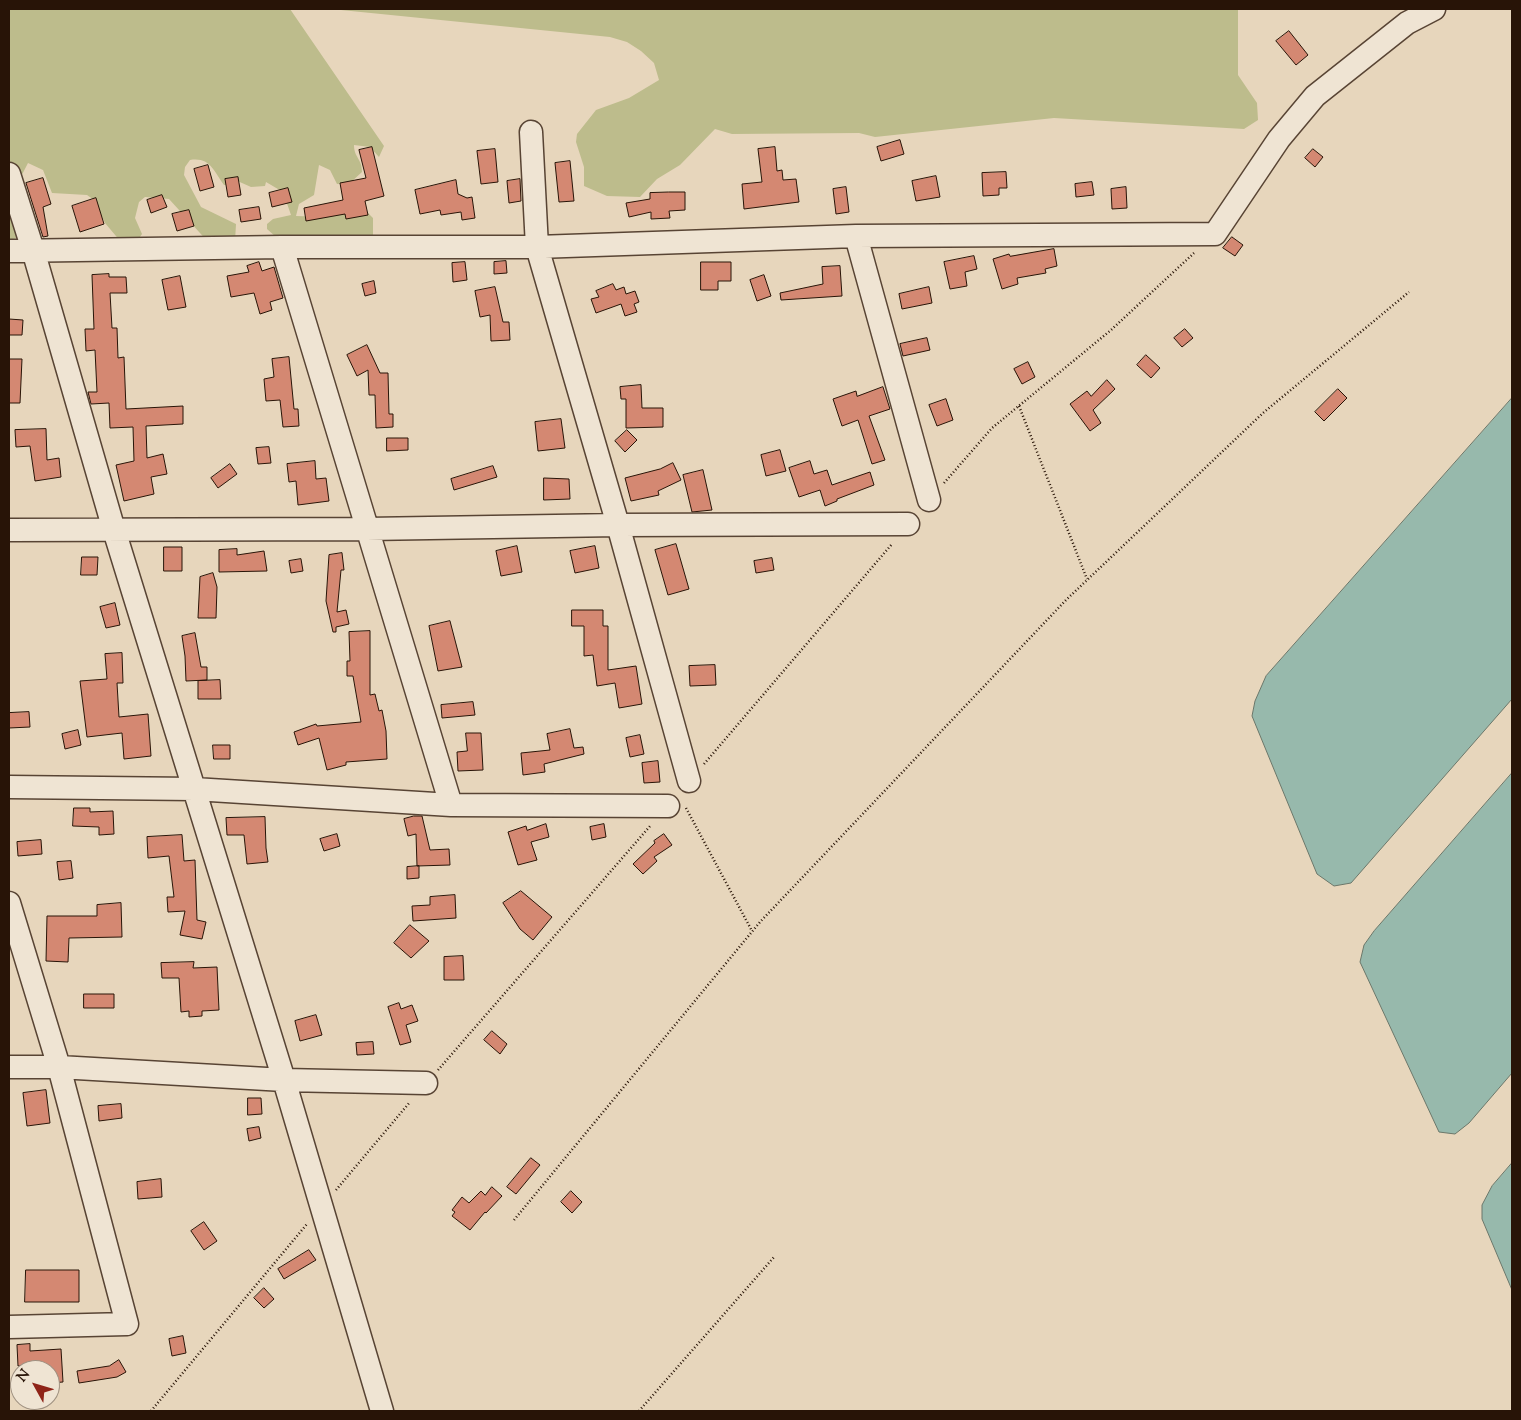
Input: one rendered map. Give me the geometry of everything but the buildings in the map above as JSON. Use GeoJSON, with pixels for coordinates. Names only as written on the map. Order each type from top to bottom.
{"type":"FeatureCollection","features":[{"type":"Feature","properties":{"kind":"street"},"geometry":{"type":"LineString","coordinates":[[9,251],[282,247],[537,247],[856,236],[1215,234],[1279,139],[1316,96],[1407,23],[1434,9]]}},
{"type":"Feature","properties":{"kind":"street"},"geometry":{"type":"LineString","coordinates":[[9,786],[194,789],[451,806],[680,797],[618,525],[537,247],[531,132]]}},
{"type":"Feature","properties":{"kind":"street"},"geometry":{"type":"LineString","coordinates":[[9,174],[33,250],[114,530],[284,1080],[382,1411]]}},
{"type":"Feature","properties":{"kind":"street"},"geometry":{"type":"LineString","coordinates":[[856,236],[929,500]]}},
{"type":"Feature","properties":{"kind":"street"},"geometry":{"type":"LineString","coordinates":[[282,247],[451,806]]}},
{"type":"Feature","properties":{"kind":"street"},"geometry":{"type":"LineString","coordinates":[[9,530],[908,524]]}},
{"type":"Feature","properties":{"kind":"street"},"geometry":{"type":"LineString","coordinates":[[9,903],[59,1067],[127,1324],[9,1327]]}},
{"type":"Feature","properties":{"kind":"street"},"geometry":{"type":"LineString","coordinates":[[9,1067],[59,1067],[284,1080],[426,1083]]}},
{"type":"Feature","properties":{"kind":"path"},"geometry":{"type":"LineString","coordinates":[[514,1220],[752,931],[1066,600],[1263,413],[1409,292]]}},
{"type":"Feature","properties":{"kind":"path"},"geometry":{"type":"LineString","coordinates":[[1019,406],[1088,580]]}},
{"type":"Feature","properties":{"kind":"path"},"geometry":{"type":"LineString","coordinates":[[680,797],[752,931]]}},
{"type":"Feature","properties":{"kind":"path"},"geometry":{"type":"LineString","coordinates":[[639,1411],[775,1256]]}},
{"type":"Feature","properties":{"kind":"shaded area"},"geometry":{"type":"Polygon","coordinates":[[[9,9],[290,9],[384,146],[379,157],[370,147],[354,145],[362,172],[350,183],[337,184],[330,170],[319,165],[314,195],[299,204],[296,216],[327,217],[334,212],[364,209],[373,218],[373,235],[369,242],[276,237],[267,229],[267,224],[273,219],[291,215],[283,192],[266,182],[265,186],[251,187],[233,179],[228,185],[224,185],[207,163],[197,160],[190,160],[185,167],[184,175],[201,207],[236,224],[235,241],[210,244],[169,199],[145,197],[139,202],[135,218],[142,234],[137,241],[121,242],[105,223],[94,200],[87,195],[52,193],[43,170],[28,163],[11,196],[17,238],[9,240],[9,9]]]}},
{"type":"Feature","properties":{"kind":"shaded area"},"geometry":{"type":"Polygon","coordinates":[[[331,9],[1238,9],[1238,75],[1257,103],[1258,120],[1244,129],[1054,118],[875,137],[859,133],[732,134],[715,129],[680,165],[657,179],[640,197],[607,196],[584,186],[584,167],[576,142],[577,134],[596,110],[629,98],[659,80],[654,63],[641,51],[627,42],[610,37],[331,9]]]}},
{"type":"Feature","properties":{"kind":"shaded area"},"geometry":{"type":"Polygon","coordinates":[[[1512,398],[1512,699],[1351,883],[1334,886],[1317,874],[1252,716],[1255,701],[1266,676],[1512,398]]]}},
{"type":"Feature","properties":{"kind":"shaded area"},"geometry":{"type":"Polygon","coordinates":[[[1512,773],[1512,1073],[1469,1123],[1455,1134],[1439,1132],[1360,962],[1364,945],[1374,931],[1512,773]]]}},
{"type":"Feature","properties":{"kind":"shaded area"},"geometry":{"type":"Polygon","coordinates":[[[1512,1163],[1512,1290],[1482,1219],[1482,1205],[1492,1186],[1512,1163]]]}}]}
